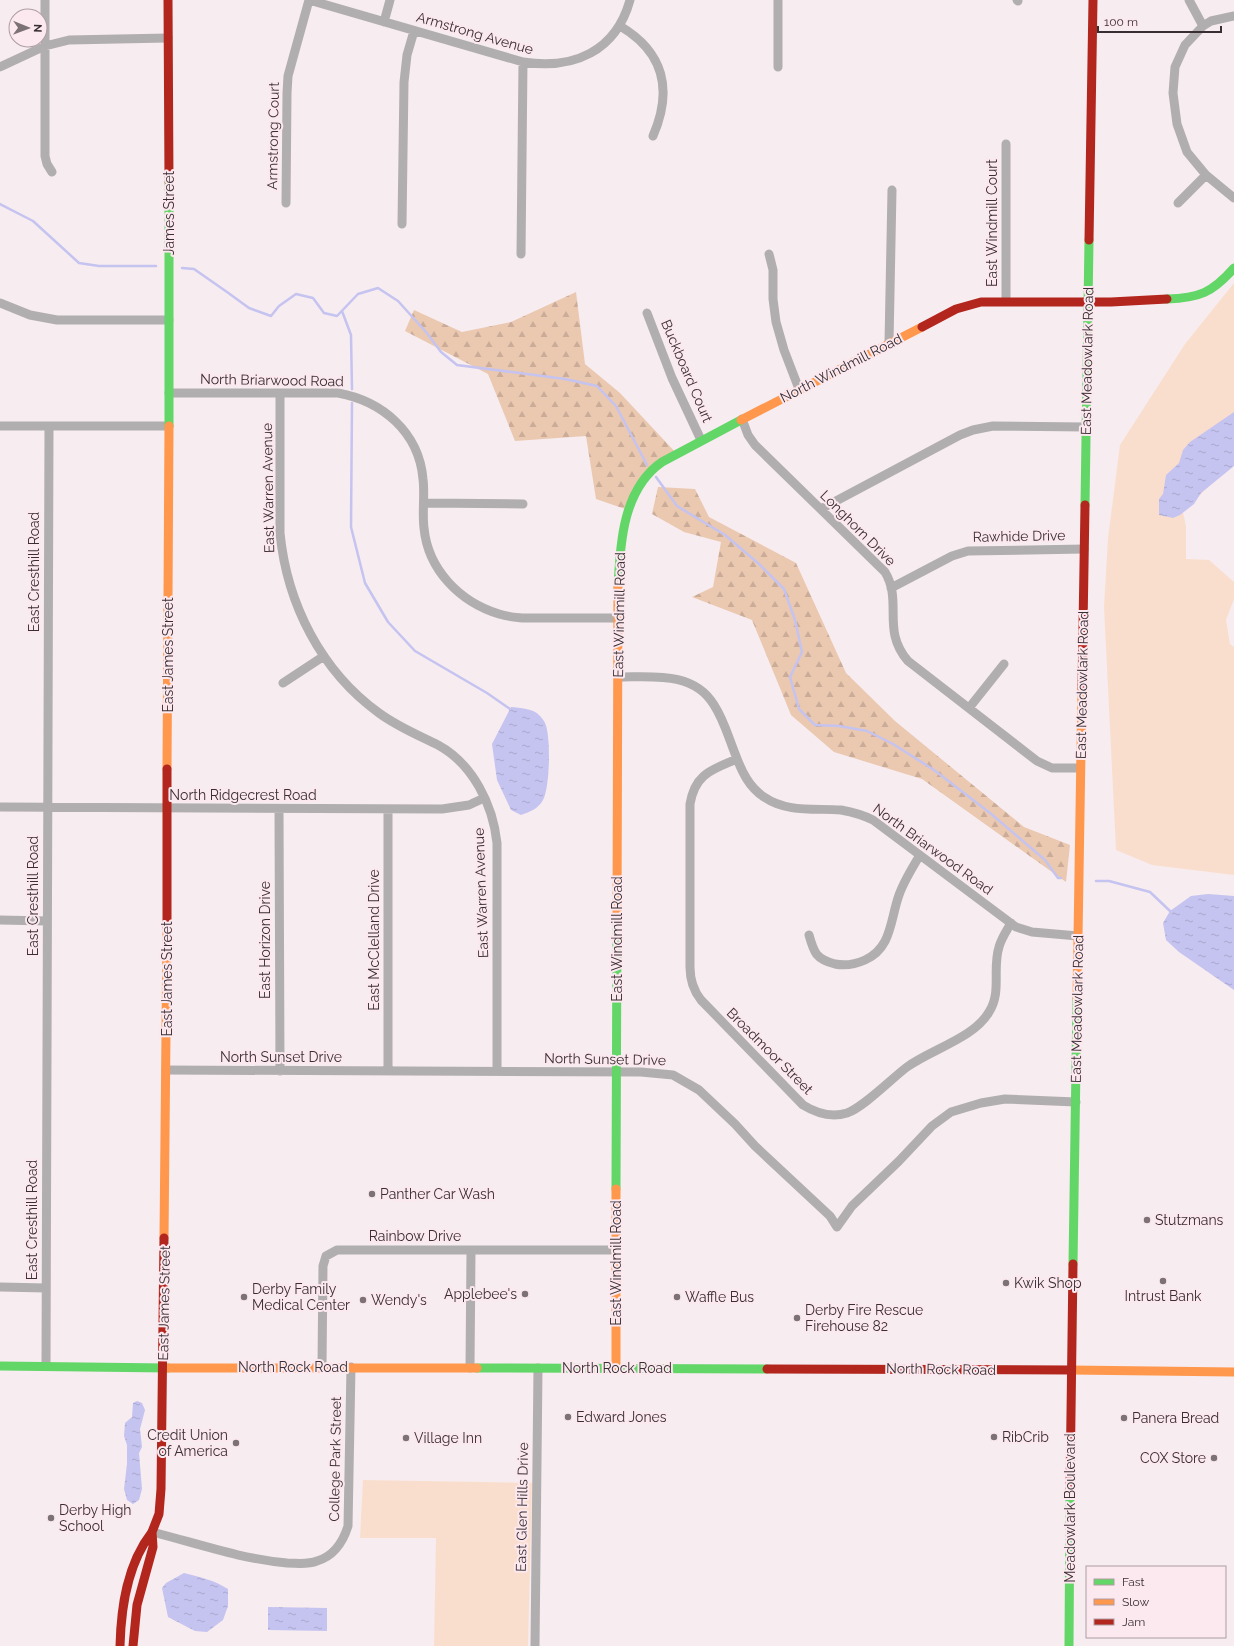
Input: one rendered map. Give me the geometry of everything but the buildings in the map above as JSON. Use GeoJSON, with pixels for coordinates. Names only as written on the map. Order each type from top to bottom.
{"type":"FeatureCollection","features":[{"type":"Feature","properties":{"kind":"street","name":"James Street"},"geometry":{"type":"LineString","coordinates":[[168,0],[169,426]]}},
{"type":"Feature","properties":{"kind":"street","name":"Armstrong Avenue"},"geometry":{"type":"LineString","coordinates":[[309,0],[523,62],[551,65],[579,59],[602,46],[612,37],[620,26],[626,15],[630,0]]}},
{"type":"Feature","properties":{"kind":"street","name":"Armstrong Court"},"geometry":{"type":"LineString","coordinates":[[286,203],[288,76],[309,0]]}},
{"type":"Feature","properties":{"kind":"street"},"geometry":{"type":"LineString","coordinates":[[384,22],[390,0]]}},
{"type":"Feature","properties":{"kind":"street"},"geometry":{"type":"LineString","coordinates":[[778,0],[778,67]]}},
{"type":"Feature","properties":{"kind":"street","name":"East Meadowlark Road"},"geometry":{"type":"LineString","coordinates":[[1071,1371],[1093,0]]}},
{"type":"Feature","properties":{"kind":"street"},"geometry":{"type":"LineString","coordinates":[[1189,0],[1203,26]]}},
{"type":"Feature","properties":{"kind":"street"},"geometry":{"type":"LineString","coordinates":[[1234,16],[1211,21],[1203,26],[1185,45],[1175,67],[1173,93],[1177,124],[1187,152],[1206,175],[1234,198]]}},
{"type":"Feature","properties":{"kind":"street"},"geometry":{"type":"LineString","coordinates":[[620,26],[634,35],[650,52],[660,73],[663,85],[663,106],[653,136]]}},
{"type":"Feature","properties":{"kind":"street"},"geometry":{"type":"LineString","coordinates":[[402,224],[404,82],[407,55],[414,30]]}},
{"type":"Feature","properties":{"kind":"street"},"geometry":{"type":"LineString","coordinates":[[48,45],[78,39],[168,38]]}},
{"type":"Feature","properties":{"kind":"street"},"geometry":{"type":"LineString","coordinates":[[0,67],[41,48]]}},
{"type":"Feature","properties":{"kind":"street"},"geometry":{"type":"LineString","coordinates":[[45,48],[45,156],[47,164],[52,172]]}},
{"type":"Feature","properties":{"kind":"street"},"geometry":{"type":"LineString","coordinates":[[521,254],[523,62]]}},
{"type":"Feature","properties":{"kind":"street","name":"East Windmill Court"},"geometry":{"type":"LineString","coordinates":[[1006,144],[1006,301]]}},
{"type":"Feature","properties":{"kind":"street"},"geometry":{"type":"LineString","coordinates":[[1178,203],[1206,175]]}},
{"type":"Feature","properties":{"kind":"street"},"geometry":{"type":"LineString","coordinates":[[889,342],[892,190]]}},
{"type":"Feature","properties":{"kind":"street"},"geometry":{"type":"LineString","coordinates":[[769,254],[773,270],[773,299],[776,322],[784,350],[799,389]]}},
{"type":"Feature","properties":{"kind":"street","name":"North Windmill Road"},"geometry":{"type":"LineString","coordinates":[[628,510],[640,485],[656,466],[742,418],[956,308],[981,302],[1111,302],[1190,298],[1213,289],[1222,282],[1234,268]]}},
{"type":"Feature","properties":{"kind":"street"},"geometry":{"type":"LineString","coordinates":[[0,303],[30,315],[56,320],[169,320]]}},
{"type":"Feature","properties":{"kind":"street","name":"Buckboard Court"},"geometry":{"type":"LineString","coordinates":[[647,313],[672,378],[701,440]]}},
{"type":"Feature","properties":{"kind":"street","name":"North Briarwood Road"},"geometry":{"type":"LineString","coordinates":[[169,393],[338,393],[362,399],[382,410],[400,425],[414,447],[422,469],[424,528],[426,540],[434,561],[449,584],[473,603],[500,614],[518,618],[617,618]]}},
{"type":"Feature","properties":{"kind":"street","name":"East Warren Avenue"},"geometry":{"type":"LineString","coordinates":[[280,393],[280,533],[282,555],[288,581],[299,612],[310,635],[344,682],[379,713],[415,735],[439,746],[458,760],[471,774],[484,798],[493,820],[497,843],[497,1071]]}},
{"type":"Feature","properties":{"kind":"street","name":"Longhorn Drive"},"geometry":{"type":"LineString","coordinates":[[742,418],[748,435],[755,445],[881,568],[888,577],[891,588],[893,630],[900,650],[908,661],[1037,761],[1046,766],[1057,769],[1080,768]]}},
{"type":"Feature","properties":{"kind":"street"},"geometry":{"type":"LineString","coordinates":[[0,426],[169,426]]}},
{"type":"Feature","properties":{"kind":"street","name":"East Cresthill Road"},"geometry":{"type":"LineString","coordinates":[[46,1366],[49,426]]}},
{"type":"Feature","properties":{"kind":"street","name":"East James Street"},"geometry":{"type":"LineString","coordinates":[[120,1646],[120,1632],[125,1594],[130,1574],[145,1539],[152,1532],[159,1514],[160,1502],[164,1368],[169,426]]}},
{"type":"Feature","properties":{"kind":"street"},"geometry":{"type":"LineString","coordinates":[[821,509],[960,435],[973,430],[993,426],[1086,427]]}},
{"type":"Feature","properties":{"kind":"street"},"geometry":{"type":"LineString","coordinates":[[424,503],[523,504]]}},
{"type":"Feature","properties":{"kind":"street","name":"East Windmill Road"},"geometry":{"type":"LineString","coordinates":[[616,1368],[617,618],[621,545],[628,510]]}},
{"type":"Feature","properties":{"kind":"street","name":"Rawhide Drive"},"geometry":{"type":"LineString","coordinates":[[891,588],[952,556],[968,551],[1084,549]]}},
{"type":"Feature","properties":{"kind":"street"},"geometry":{"type":"LineString","coordinates":[[283,682],[324,656]]}},
{"type":"Feature","properties":{"kind":"street"},"geometry":{"type":"LineString","coordinates":[[969,708],[1004,664]]}},
{"type":"Feature","properties":{"kind":"street","name":"North Briarwood Road"},"geometry":{"type":"LineString","coordinates":[[618,677],[672,678],[686,681],[708,696],[716,707],[743,774],[750,784],[765,798],[793,808],[841,810],[862,815],[873,820],[1016,927],[1032,932],[1078,936]]}},
{"type":"Feature","properties":{"kind":"street","name":"Broadmoor Street"},"geometry":{"type":"LineString","coordinates":[[737,759],[705,774],[696,785],[690,804],[690,967],[692,983],[695,992],[701,1000],[804,1105],[810,1109],[819,1113],[836,1115],[855,1109],[922,1057],[960,1038],[976,1027],[989,1013],[994,1002],[999,947],[1011,923]]}},
{"type":"Feature","properties":{"kind":"street","name":"North Ridgecrest Road"},"geometry":{"type":"LineString","coordinates":[[0,807],[167,809],[448,809],[469,805],[484,798]]}},
{"type":"Feature","properties":{"kind":"street","name":"East Horizon Drive"},"geometry":{"type":"LineString","coordinates":[[279,809],[280,1071]]}},
{"type":"Feature","properties":{"kind":"street","name":"East McClelland Drive"},"geometry":{"type":"LineString","coordinates":[[388,809],[388,1071]]}},
{"type":"Feature","properties":{"kind":"street"},"geometry":{"type":"LineString","coordinates":[[809,935],[813,949],[819,958],[826,962],[838,965],[849,965],[860,962],[877,953],[888,938],[896,903],[905,880],[920,855]]}},
{"type":"Feature","properties":{"kind":"street"},"geometry":{"type":"LineString","coordinates":[[0,920],[47,920]]}},
{"type":"Feature","properties":{"kind":"street","name":"North Sunset Drive"},"geometry":{"type":"LineString","coordinates":[[166,1070],[641,1072],[673,1075],[699,1090],[735,1124],[755,1146],[830,1216],[837,1227],[852,1206],[899,1161],[932,1126],[951,1112],[981,1103],[1005,1099],[1076,1102]]}},
{"type":"Feature","properties":{"kind":"street","name":"Rainbow Drive"},"geometry":{"type":"LineString","coordinates":[[322,1367],[322,1266],[326,1256],[337,1250],[616,1250]]}},
{"type":"Feature","properties":{"kind":"street"},"geometry":{"type":"LineString","coordinates":[[470,1368],[471,1250]]}},
{"type":"Feature","properties":{"kind":"street"},"geometry":{"type":"LineString","coordinates":[[0,1288],[46,1288]]}},
{"type":"Feature","properties":{"kind":"street","name":"North Rock Road"},"geometry":{"type":"LineString","coordinates":[[0,1366],[164,1368],[351,1367],[913,1369],[1234,1372]]}},
{"type":"Feature","properties":{"kind":"street","name":"College Park Street"},"geometry":{"type":"LineString","coordinates":[[152,1532],[250,1558],[274,1562],[309,1563],[327,1557],[335,1551],[341,1543],[348,1526],[351,1367]]}},
{"type":"Feature","properties":{"kind":"street","name":"East Glen Hills Drive"},"geometry":{"type":"LineString","coordinates":[[534,1646],[538,1368]]}},
{"type":"Feature","properties":{"kind":"street","name":"Meadowlark Boulevard"},"geometry":{"type":"LineString","coordinates":[[1069,1646],[1071,1371]]}},
{"type":"Feature","properties":{"kind":"street","name":"East James Street"},"geometry":{"type":"LineString","coordinates":[[133,1646],[134,1623],[140,1589],[152,1553],[154,1541],[152,1532]]}},
{"type":"Feature","properties":{"kind":"shaded area"},"geometry":{"type":"Polygon","coordinates":[[[1234,283],[1234,465],[1218,477],[1183,512],[1186,526],[1186,559],[1209,560],[1234,582],[1234,599],[1226,620],[1230,644],[1234,647],[1234,875],[1152,865],[1116,850],[1104,607],[1108,538],[1120,445],[1185,344],[1234,283]]]}},
{"type":"Feature","properties":{"kind":"shaded area"},"geometry":{"type":"Polygon","coordinates":[[[363,1480],[532,1483],[528,1646],[434,1646],[436,1538],[360,1538],[363,1480]]]}},
{"type":"Feature","properties":{"kind":"green space"},"geometry":{"type":"Polygon","coordinates":[[[576,292],[585,364],[620,393],[677,454],[656,466],[628,510],[596,499],[586,436],[515,441],[488,374],[405,331],[414,310],[462,332],[511,322],[576,292]]]}},
{"type":"Feature","properties":{"kind":"green space"},"geometry":{"type":"Polygon","coordinates":[[[658,487],[695,489],[709,517],[796,563],[846,673],[895,721],[1024,827],[1070,845],[1066,882],[922,779],[834,752],[791,715],[752,620],[692,597],[713,587],[721,542],[684,532],[652,514],[658,487]]]}},
{"type":"Feature","properties":{"kind":"water"},"geometry":{"type":"Polygon","coordinates":[[[1234,412],[1234,466],[1201,493],[1194,504],[1180,515],[1173,518],[1159,515],[1159,499],[1163,494],[1166,475],[1179,463],[1183,450],[1190,442],[1234,412]]]}},
{"type":"Feature","properties":{"kind":"water"},"geometry":{"type":"Polygon","coordinates":[[[511,707],[526,709],[537,713],[545,723],[548,738],[549,762],[547,785],[543,800],[537,807],[521,815],[511,810],[497,780],[492,744],[511,707]]]}},
{"type":"Feature","properties":{"kind":"water"},"geometry":{"type":"Polygon","coordinates":[[[1208,894],[1234,896],[1234,990],[1179,952],[1166,940],[1163,923],[1170,911],[1191,896],[1208,894]]]}},
{"type":"Feature","properties":{"kind":"water"},"geometry":{"type":"Polygon","coordinates":[[[137,1401],[142,1403],[145,1410],[140,1429],[142,1447],[139,1453],[142,1489],[139,1500],[133,1504],[127,1500],[124,1489],[127,1464],[127,1445],[124,1436],[125,1423],[132,1417],[133,1403],[137,1401]]]}},
{"type":"Feature","properties":{"kind":"water"},"geometry":{"type":"Polygon","coordinates":[[[184,1573],[212,1581],[228,1589],[228,1606],[223,1620],[207,1632],[195,1631],[168,1617],[162,1588],[166,1583],[184,1573]]]}},
{"type":"Feature","properties":{"kind":"water"},"geometry":{"type":"Polygon","coordinates":[[[268,1607],[327,1608],[327,1631],[268,1630],[268,1607]]]}},
{"type":"Feature","properties":{"kind":"waterway"},"geometry":{"type":"LineString","coordinates":[[0,204],[33,221],[79,263],[99,266],[156,266]]}},
{"type":"Feature","properties":{"kind":"waterway"},"geometry":{"type":"LineString","coordinates":[[182,268],[194,269],[249,308],[271,316],[279,306],[296,294],[313,298],[324,313],[337,316],[358,294],[378,288],[398,301],[426,332],[441,352],[457,365],[565,379],[597,386],[616,406],[647,465]]}},
{"type":"Feature","properties":{"kind":"waterway"},"geometry":{"type":"LineString","coordinates":[[342,311],[351,335],[352,389]]}},
{"type":"Feature","properties":{"kind":"waterway"},"geometry":{"type":"LineString","coordinates":[[352,403],[351,527],[365,583],[388,622],[415,651],[487,693],[510,709]]}},
{"type":"Feature","properties":{"kind":"waterway"},"geometry":{"type":"LineString","coordinates":[[656,477],[677,506],[725,535],[759,564],[784,589],[795,620],[802,652],[790,677],[799,709],[815,725],[839,726],[867,731],[893,744],[934,770],[990,813],[1045,860],[1058,878],[1061,878]]}},
{"type":"Feature","properties":{"kind":"waterway"},"geometry":{"type":"LineString","coordinates":[[1096,881],[1109,881],[1150,892],[1170,911]]}},
{"type":"Feature","properties":{"kind":"traffic: fast"},"geometry":{"type":"LineString","coordinates":[[169,181],[169,426]]}},
{"type":"Feature","properties":{"kind":"traffic: fast"},"geometry":{"type":"LineString","coordinates":[[1085,505],[1089,240]]}},
{"type":"Feature","properties":{"kind":"traffic: fast"},"geometry":{"type":"LineString","coordinates":[[1167,299],[1188,297],[1212,289],[1234,268]]}},
{"type":"Feature","properties":{"kind":"traffic: fast"},"geometry":{"type":"LineString","coordinates":[[618,587],[620,553],[626,518],[631,502],[649,473],[662,462],[741,420]]}},
{"type":"Feature","properties":{"kind":"traffic: fast"},"geometry":{"type":"LineString","coordinates":[[616,1189],[617,917]]}},
{"type":"Feature","properties":{"kind":"traffic: fast"},"geometry":{"type":"LineString","coordinates":[[1073,1264],[1077,999]]}},
{"type":"Feature","properties":{"kind":"traffic: fast"},"geometry":{"type":"LineString","coordinates":[[0,1366],[168,1368]]}},
{"type":"Feature","properties":{"kind":"traffic: fast"},"geometry":{"type":"LineString","coordinates":[[477,1368],[767,1369]]}},
{"type":"Feature","properties":{"kind":"traffic: fast"},"geometry":{"type":"LineString","coordinates":[[1069,1646],[1070,1488]]}},
{"type":"Feature","properties":{"kind":"traffic: slow"},"geometry":{"type":"LineString","coordinates":[[741,420],[922,327]]}},
{"type":"Feature","properties":{"kind":"traffic: slow"},"geometry":{"type":"LineString","coordinates":[[167,769],[169,426]]}},
{"type":"Feature","properties":{"kind":"traffic: slow"},"geometry":{"type":"LineString","coordinates":[[617,917],[618,587]]}},
{"type":"Feature","properties":{"kind":"traffic: slow"},"geometry":{"type":"LineString","coordinates":[[1077,999],[1082,688]]}},
{"type":"Feature","properties":{"kind":"traffic: slow"},"geometry":{"type":"LineString","coordinates":[[164,1238],[167,929]]}},
{"type":"Feature","properties":{"kind":"traffic: slow"},"geometry":{"type":"LineString","coordinates":[[616,1189],[616,1368]]}},
{"type":"Feature","properties":{"kind":"traffic: slow"},"geometry":{"type":"LineString","coordinates":[[168,1368],[477,1368]]}},
{"type":"Feature","properties":{"kind":"traffic: slow"},"geometry":{"type":"LineString","coordinates":[[1071,1370],[1234,1372]]}},
{"type":"Feature","properties":{"kind":"traffic: jam"},"geometry":{"type":"LineString","coordinates":[[168,0],[169,181]]}},
{"type":"Feature","properties":{"kind":"traffic: jam"},"geometry":{"type":"LineString","coordinates":[[1089,240],[1093,0]]}},
{"type":"Feature","properties":{"kind":"traffic: jam"},"geometry":{"type":"LineString","coordinates":[[922,327],[956,309],[981,302],[1111,302],[1167,299]]}},
{"type":"Feature","properties":{"kind":"traffic: jam"},"geometry":{"type":"LineString","coordinates":[[1082,688],[1085,505]]}},
{"type":"Feature","properties":{"kind":"traffic: jam"},"geometry":{"type":"LineString","coordinates":[[167,769],[167,929]]}},
{"type":"Feature","properties":{"kind":"traffic: jam"},"geometry":{"type":"LineString","coordinates":[[152,1532],[159,1514],[161,1489],[164,1238]]}},
{"type":"Feature","properties":{"kind":"traffic: jam"},"geometry":{"type":"LineString","coordinates":[[1070,1488],[1073,1264]]}},
{"type":"Feature","properties":{"kind":"traffic: jam"},"geometry":{"type":"LineString","coordinates":[[767,1369],[1071,1370]]}},
{"type":"Feature","properties":{"kind":"traffic: jam"},"geometry":{"type":"LineString","coordinates":[[120,1646],[122,1616],[127,1586],[131,1572],[143,1544],[152,1532],[153,1547],[137,1605],[133,1646]]}},
{"type":"Feature","properties":{"kind":"place","name":"Panther Car Wash"},"geometry":{"type":"Point","coordinates":[372,1194]}},
{"type":"Feature","properties":{"kind":"place","name":"Stutzmans"},"geometry":{"type":"Point","coordinates":[1147,1220]}},
{"type":"Feature","properties":{"kind":"place","name":"Intrust Bank"},"geometry":{"type":"Point","coordinates":[1163,1281]}},
{"type":"Feature","properties":{"kind":"place","name":"Kwik Shop"},"geometry":{"type":"Point","coordinates":[1006,1283]}},
{"type":"Feature","properties":{"kind":"place","name":"Applebee's"},"geometry":{"type":"Point","coordinates":[525,1294]}},
{"type":"Feature","properties":{"kind":"place","name":"Derby Family Medical Center"},"geometry":{"type":"Point","coordinates":[244,1297]}},
{"type":"Feature","properties":{"kind":"place","name":"Waffle Bus"},"geometry":{"type":"Point","coordinates":[677,1297]}},
{"type":"Feature","properties":{"kind":"place","name":"Wendy's"},"geometry":{"type":"Point","coordinates":[363,1300]}},
{"type":"Feature","properties":{"kind":"place","name":"Derby Fire Rescue Firehouse 82"},"geometry":{"type":"Point","coordinates":[797,1318]}},
{"type":"Feature","properties":{"kind":"place","name":"Edward Jones"},"geometry":{"type":"Point","coordinates":[568,1417]}},
{"type":"Feature","properties":{"kind":"place","name":"Panera Bread"},"geometry":{"type":"Point","coordinates":[1124,1418]}},
{"type":"Feature","properties":{"kind":"place","name":"RibCrib"},"geometry":{"type":"Point","coordinates":[994,1437]}},
{"type":"Feature","properties":{"kind":"place","name":"Village Inn"},"geometry":{"type":"Point","coordinates":[406,1438]}},
{"type":"Feature","properties":{"kind":"place","name":"Credit Union of America"},"geometry":{"type":"Point","coordinates":[236,1443]}},
{"type":"Feature","properties":{"kind":"place","name":"COX Store"},"geometry":{"type":"Point","coordinates":[1214,1458]}},
{"type":"Feature","properties":{"kind":"place","name":"Derby High School"},"geometry":{"type":"Point","coordinates":[51,1518]}}]}
